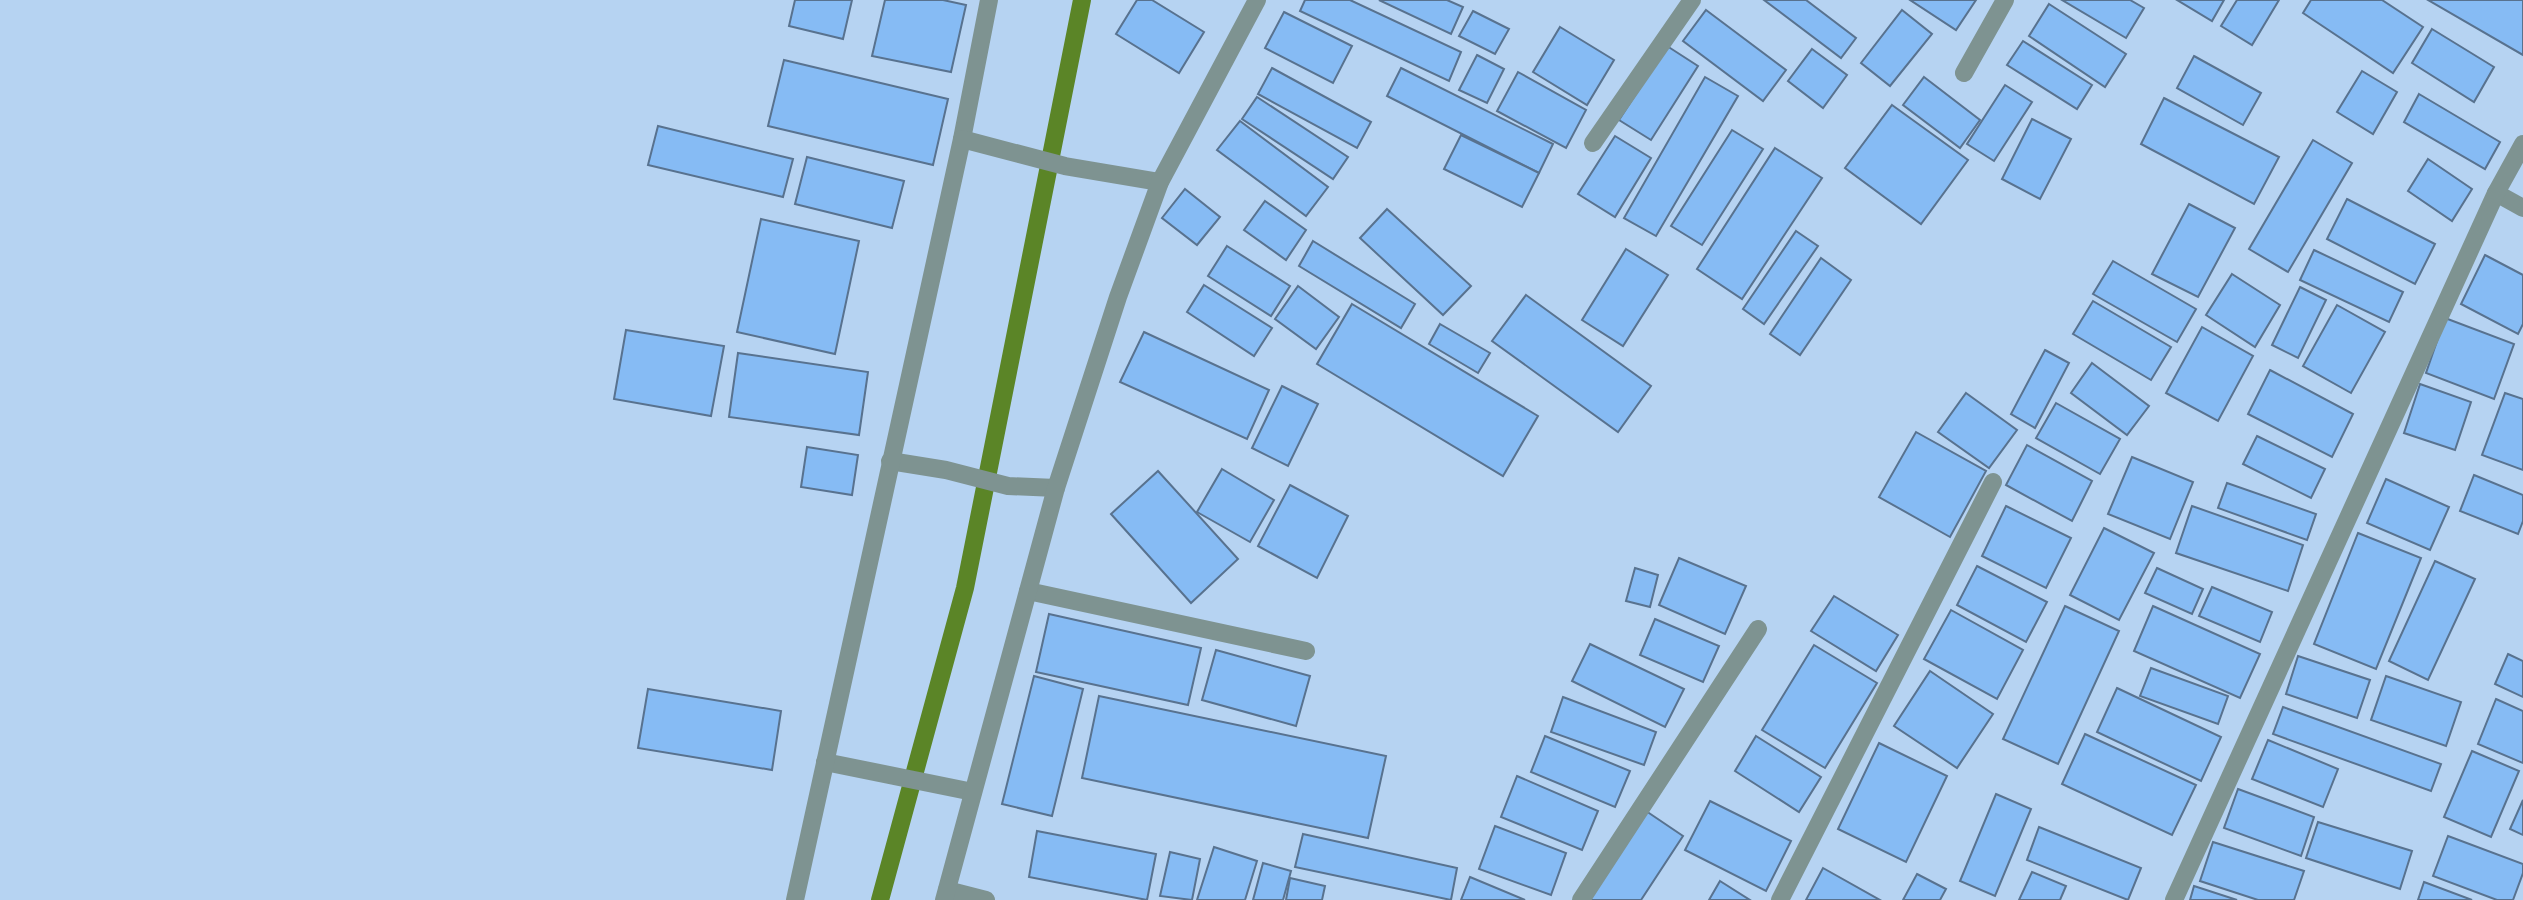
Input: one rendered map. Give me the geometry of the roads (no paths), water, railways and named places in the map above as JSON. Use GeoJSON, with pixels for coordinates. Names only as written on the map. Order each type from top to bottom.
{"type":"FeatureCollection","features":[{"type":"Feature","properties":{"kind":"street"},"geometry":{"type":"LineString","coordinates":[[795,900],[989,0]]}},
{"type":"Feature","properties":{"kind":"street"},"geometry":{"type":"LineString","coordinates":[[986,900],[946,895],[1055,488],[1118,297],[1160,182],[1257,0]]}},
{"type":"Feature","properties":{"kind":"street"},"geometry":{"type":"LineString","coordinates":[[1593,143],[1692,0]]}},
{"type":"Feature","properties":{"kind":"street"},"geometry":{"type":"LineString","coordinates":[[1964,73],[2005,0]]}},
{"type":"Feature","properties":{"kind":"street"},"geometry":{"type":"LineString","coordinates":[[961,139],[1065,166],[1160,182]]}},
{"type":"Feature","properties":{"kind":"street"},"geometry":{"type":"LineString","coordinates":[[2174,900],[2496,193],[2523,144]]}},
{"type":"Feature","properties":{"kind":"street"},"geometry":{"type":"LineString","coordinates":[[2496,193],[2523,208]]}},
{"type":"Feature","properties":{"kind":"street"},"geometry":{"type":"LineString","coordinates":[[890,461],[946,470],[1008,486],[1055,488]]}},
{"type":"Feature","properties":{"kind":"street"},"geometry":{"type":"LineString","coordinates":[[1780,900],[1993,482]]}},
{"type":"Feature","properties":{"kind":"street"},"geometry":{"type":"LineString","coordinates":[[1028,590],[1306,651]]}},
{"type":"Feature","properties":{"kind":"street"},"geometry":{"type":"LineString","coordinates":[[1581,900],[1758,629]]}},
{"type":"Feature","properties":{"kind":"street"},"geometry":{"type":"LineString","coordinates":[[825,762],[973,792]]}},
{"type":"Feature","properties":{"kind":"waterway"},"geometry":{"type":"LineString","coordinates":[[880,900],[965,588],[1082,0]]}}]}
